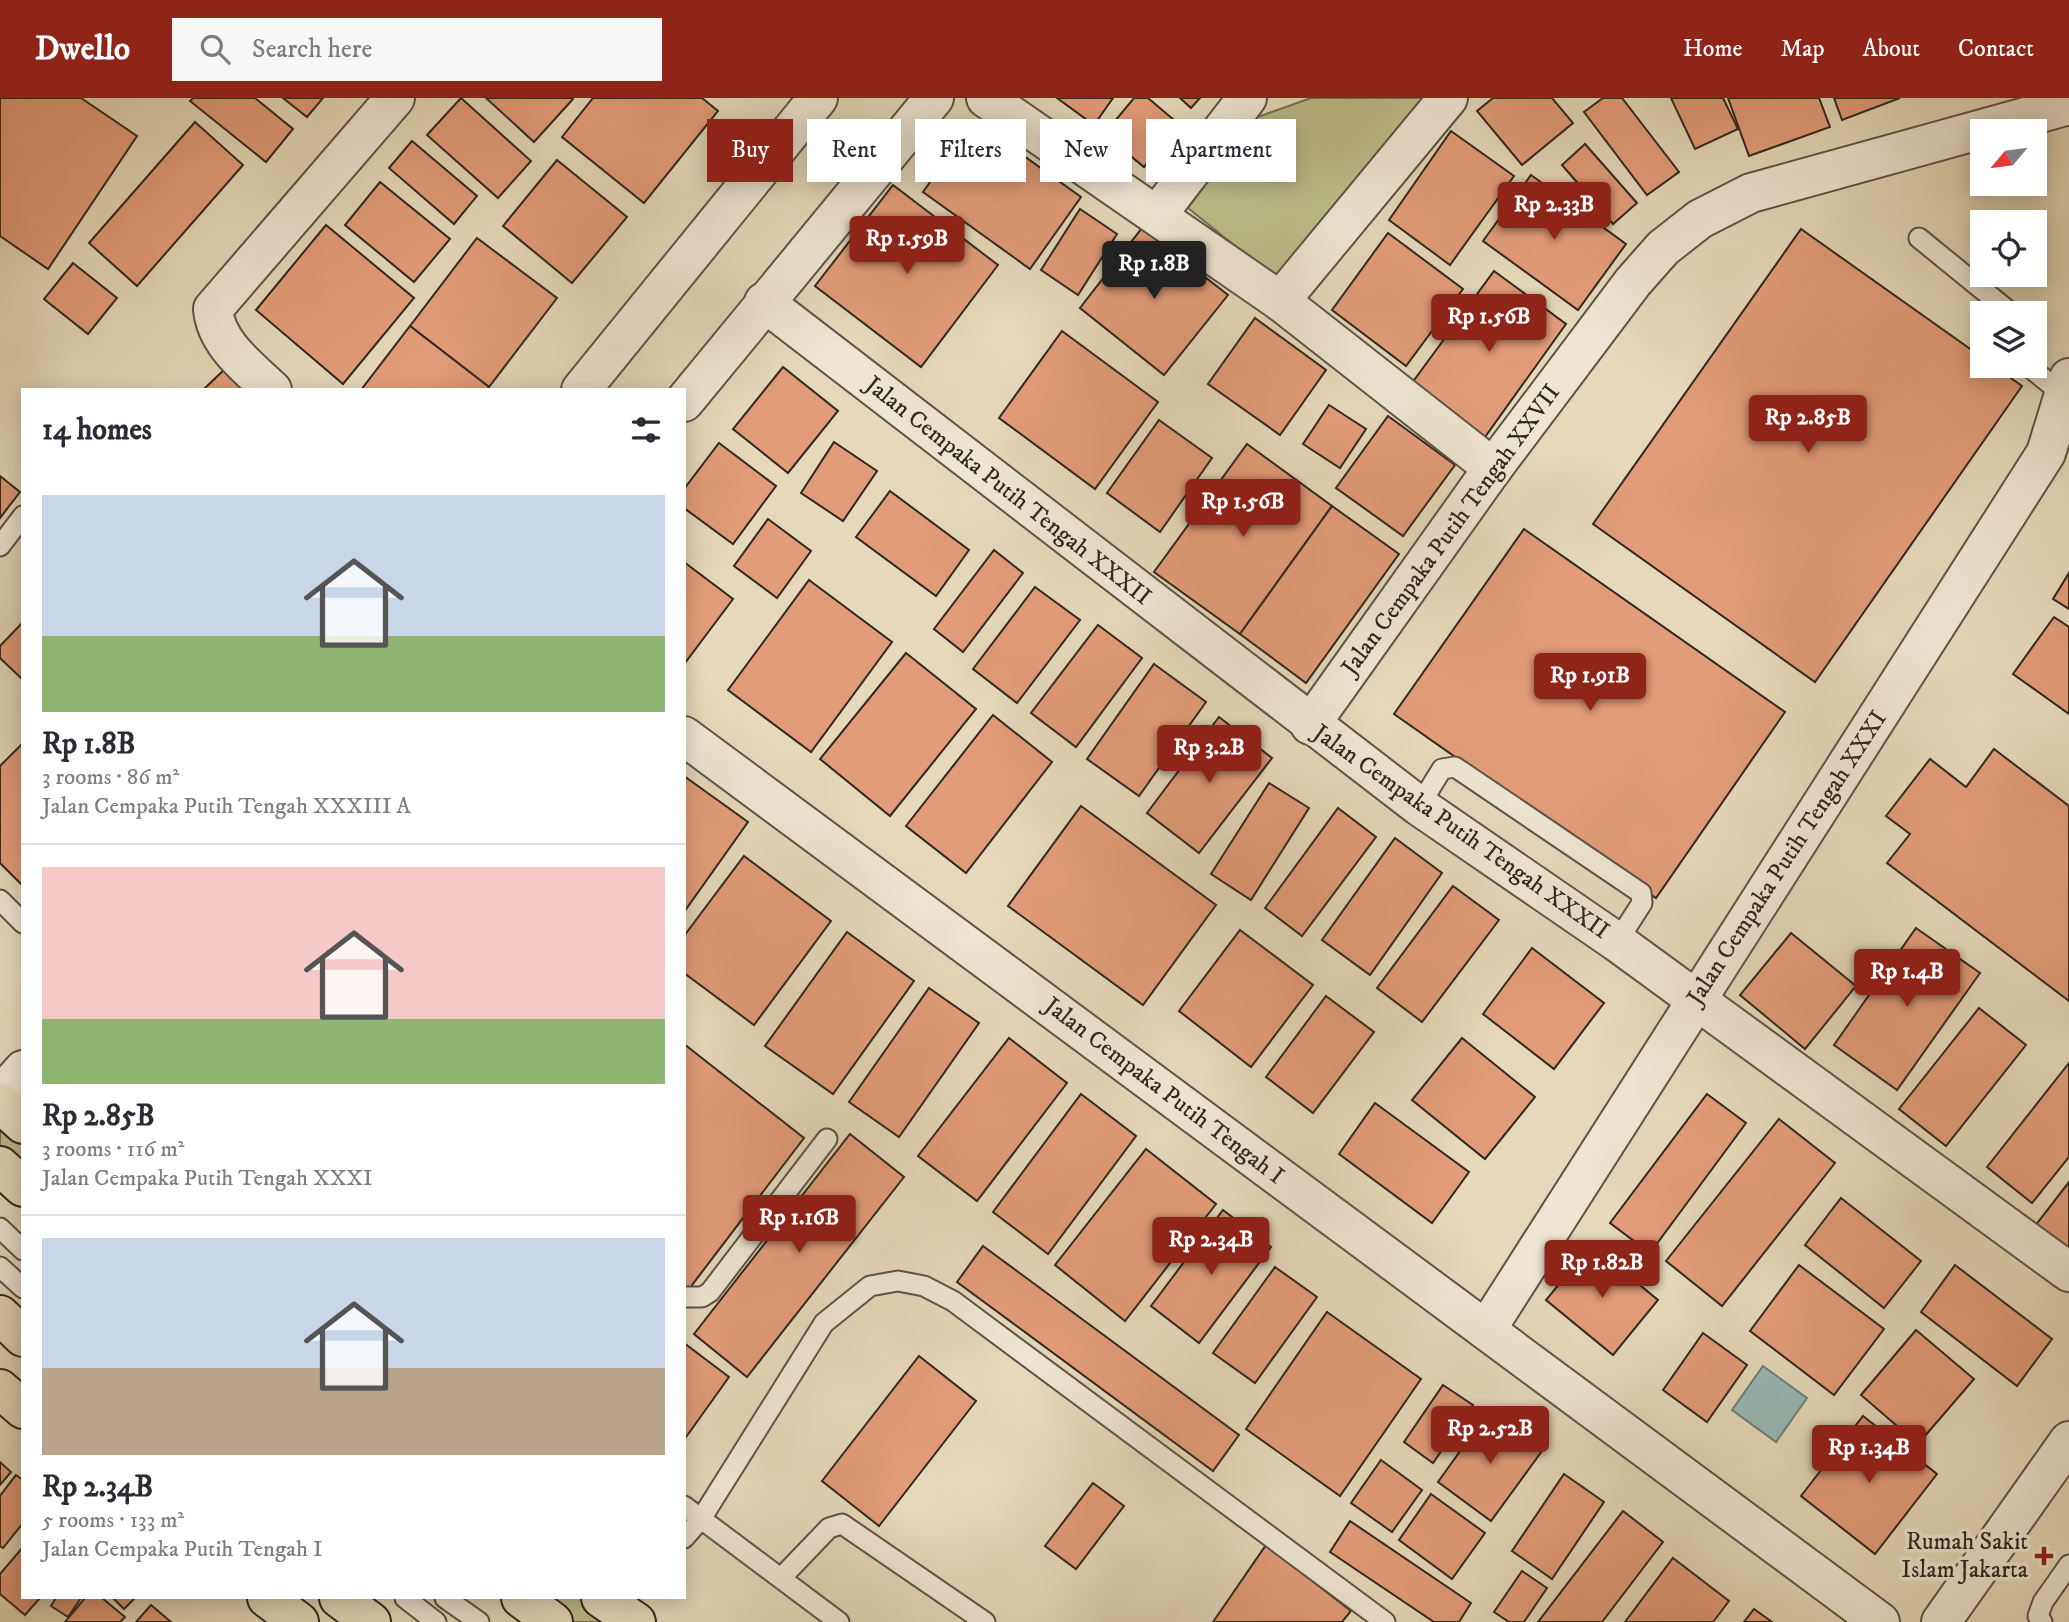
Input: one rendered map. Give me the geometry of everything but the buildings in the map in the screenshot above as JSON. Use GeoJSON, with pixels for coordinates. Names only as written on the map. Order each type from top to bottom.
{"type":"FeatureCollection","features":[{"type":"Feature","properties":{"kind":"main road"},"geometry":{"type":"LineString","coordinates":[[0,1103],[21,1122]]}},
{"type":"Feature","properties":{"kind":"main road"},"geometry":{"type":"LineString","coordinates":[[0,1166],[21,1185]]}},
{"type":"Feature","properties":{"kind":"main road"},"geometry":{"type":"LineString","coordinates":[[0,1315],[21,1335]]}},
{"type":"Feature","properties":{"kind":"main road"},"geometry":{"type":"LineString","coordinates":[[0,1389],[21,1407]]}},
{"type":"Feature","properties":{"kind":"main road"},"geometry":{"type":"LineString","coordinates":[[268,1599],[299,1622]]}},
{"type":"Feature","properties":{"kind":"main road"},"geometry":{"type":"LineString","coordinates":[[340,1599],[371,1622]]}},
{"type":"Feature","properties":{"kind":"main road"},"geometry":{"type":"LineString","coordinates":[[522,1599],[553,1622]]}},
{"type":"Feature","properties":{"kind":"street"},"geometry":{"type":"LineString","coordinates":[[270,388],[234,354],[220,335],[213,309],[395,98]]}},
{"type":"Feature","properties":{"kind":"street"},"geometry":{"type":"LineString","coordinates":[[583,388],[818,98]]}},
{"type":"Feature","properties":{"kind":"street"},"geometry":{"type":"LineString","coordinates":[[686,400],[934,98]]}},
{"type":"Feature","properties":{"kind":"street"},"geometry":{"type":"LineString","coordinates":[[986,98],[1280,301],[1493,468]]}},
{"type":"Feature","properties":{"kind":"street"},"geometry":{"type":"LineString","coordinates":[[1157,215],[1247,98]]}},
{"type":"Feature","properties":{"kind":"street"},"geometry":{"type":"LineString","coordinates":[[1280,301],[1448,98]]}},
{"type":"Feature","properties":{"kind":"street","name":"Jalan Cempaka Putih Tengah XXVII"},"geometry":{"type":"LineString","coordinates":[[1310,725],[1493,468],[1633,282],[1663,248],[1700,219],[1751,193],[2069,105]]}},
{"type":"Feature","properties":{"kind":"street","name":"Jalan Cempaka Putih Tengah XXXII"},"geometry":{"type":"LineString","coordinates":[[764,302],[1310,725],[1419,806],[1696,999],[2069,1272]]}},
{"type":"Feature","properties":{"kind":"street","name":"Jalan Cempaka Putih Tengah XXXI"},"geometry":{"type":"LineString","coordinates":[[1486,1330],[2046,453],[2066,387]]}},
{"type":"Feature","properties":{"kind":"street","name":"Jalan Cempaka Putih Tengah I"},"geometry":{"type":"LineString","coordinates":[[686,737],[1880,1622]]}},
{"type":"Feature","properties":{"kind":"street"},"geometry":{"type":"LineString","coordinates":[[0,1097],[21,1072]]}},
{"type":"Feature","properties":{"kind":"street"},"geometry":{"type":"LineString","coordinates":[[1941,1622],[2069,1441]]}},
{"type":"Feature","properties":{"kind":"lane"},"geometry":{"type":"LineString","coordinates":[[1919,237],[1996,301]]}},
{"type":"Feature","properties":{"kind":"lane"},"geometry":{"type":"LineString","coordinates":[[2047,376],[2066,387]]}},
{"type":"Feature","properties":{"kind":"lane"},"geometry":{"type":"LineString","coordinates":[[0,546],[21,519]]}},
{"type":"Feature","properties":{"kind":"lane"},"geometry":{"type":"LineString","coordinates":[[1419,806],[1442,769],[1455,766],[1641,893],[1642,902],[1616,942]]}},
{"type":"Feature","properties":{"kind":"lane"},"geometry":{"type":"LineString","coordinates":[[0,900],[21,921]]}},
{"type":"Feature","properties":{"kind":"lane"},"geometry":{"type":"LineString","coordinates":[[686,1297],[702,1297],[710,1292],[827,1139]]}},
{"type":"Feature","properties":{"kind":"lane"},"geometry":{"type":"LineString","coordinates":[[0,1228],[21,1248]]}},
{"type":"Feature","properties":{"kind":"lane"},"geometry":{"type":"LineString","coordinates":[[0,1267],[21,1286]]}},
{"type":"Feature","properties":{"kind":"lane"},"geometry":{"type":"LineString","coordinates":[[686,1536],[701,1519],[824,1323],[870,1286],[898,1281],[924,1286],[953,1301],[1385,1622]]}},
{"type":"Feature","properties":{"kind":"lane"},"geometry":{"type":"LineString","coordinates":[[686,1508],[839,1622]]}},
{"type":"Feature","properties":{"kind":"lane"},"geometry":{"type":"LineString","coordinates":[[782,1578],[829,1528],[842,1524],[985,1622]]}},
{"type":"Feature","properties":{"kind":"lane"},"geometry":{"type":"LineString","coordinates":[[2042,1622],[2038,1616],[2043,1602],[2069,1565]]}},
{"type":"Feature","properties":{"kind":"lane"},"geometry":{"type":"LineString","coordinates":[[406,1599],[436,1622]]}},
{"type":"Feature","properties":{"kind":"lane"},"geometry":{"type":"LineString","coordinates":[[446,1599],[479,1622]]}},
{"type":"Feature","properties":{"kind":"green space"},"geometry":{"type":"Polygon","coordinates":[[[1311,98],[1423,98],[1275,278],[1188,208],[1207,182],[1296,182],[1296,119],[1255,118],[1311,98]]]}},
{"type":"Feature","properties":{"kind":"green space"},"geometry":{"type":"Polygon","coordinates":[[[0,1103],[21,1122],[21,1184],[0,1166],[0,1103]]]}},
{"type":"Feature","properties":{"kind":"green space"},"geometry":{"type":"Polygon","coordinates":[[[523,1599],[600,1599],[633,1622],[554,1622],[523,1599]]]}},
{"type":"Feature","properties":{"kind":"water"},"geometry":{"type":"Polygon","coordinates":[[[1763,1366],[1807,1398],[1776,1442],[1732,1410],[1763,1366]]]}},
{"type":"Feature","properties":{"kind":"place","name":"Rumah Sakit Islam Jakarta"},"geometry":{"type":"Point","coordinates":[2044,1556]}}]}
